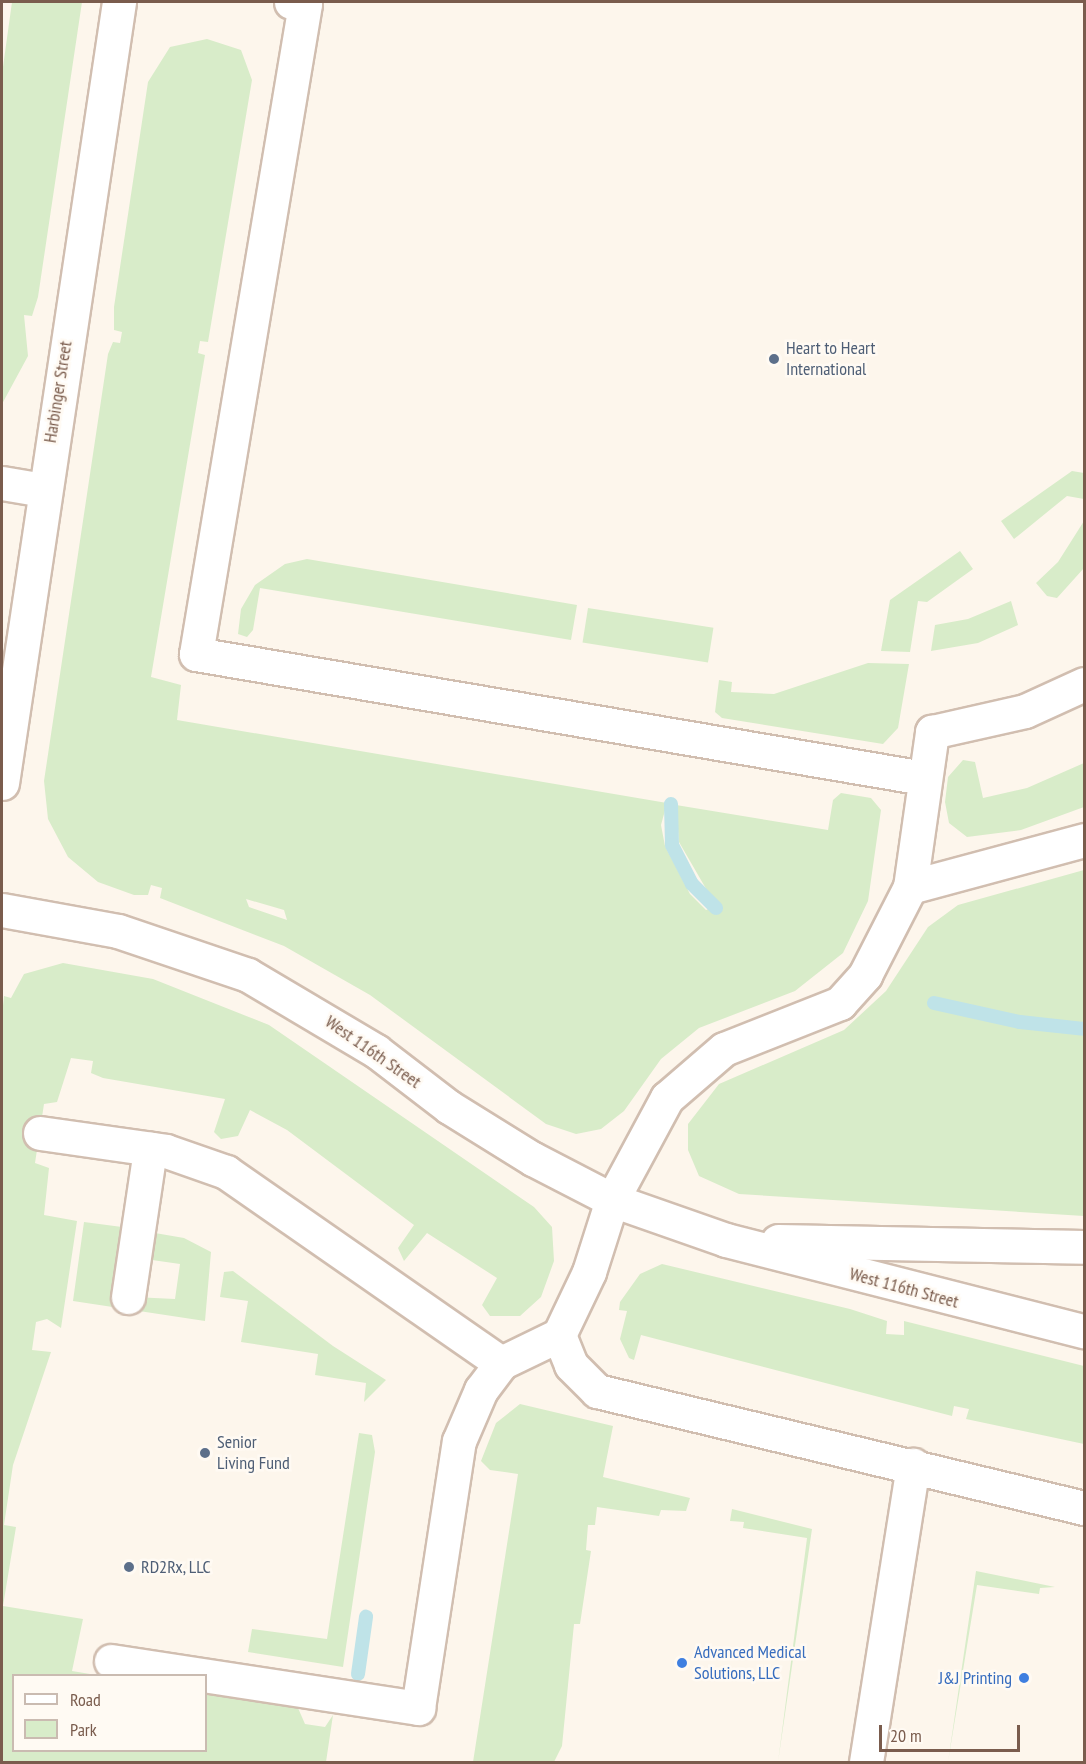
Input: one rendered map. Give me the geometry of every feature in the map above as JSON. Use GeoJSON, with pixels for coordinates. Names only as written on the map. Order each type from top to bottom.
{"type":"FeatureCollection","features":[{"type":"Feature","properties":{"kind":"street","name":"Harbinger Street"},"geometry":{"type":"LineString","coordinates":[[2,783],[43,490],[119,2]]}},
{"type":"Feature","properties":{"kind":"street"},"geometry":{"type":"LineString","coordinates":[[291,2],[305,4],[196,654],[924,778]]}},
{"type":"Feature","properties":{"kind":"street"},"geometry":{"type":"LineString","coordinates":[[2,483],[43,490]]}},
{"type":"Feature","properties":{"kind":"street"},"geometry":{"type":"LineString","coordinates":[[207,1675],[418,1708],[459,1441],[481,1390],[501,1363],[560,1335],[589,1272],[612,1200],[667,1098],[692,1071],[724,1049],[840,1003],[865,975],[909,887],[932,732],[1025,711],[1084,684]]}},
{"type":"Feature","properties":{"kind":"street"},"geometry":{"type":"LineString","coordinates":[[909,887],[1084,840]]}},
{"type":"Feature","properties":{"kind":"street","name":"West 116th Street"},"geometry":{"type":"LineString","coordinates":[[2,910],[118,931],[248,975],[376,1051],[449,1107],[533,1159],[612,1200],[726,1240],[1084,1331]]}},
{"type":"Feature","properties":{"kind":"street"},"geometry":{"type":"LineString","coordinates":[[40,1133],[150,1149],[226,1172],[501,1363]]}},
{"type":"Feature","properties":{"kind":"street"},"geometry":{"type":"LineString","coordinates":[[128,1297],[150,1149]]}},
{"type":"Feature","properties":{"kind":"street","name":"West 116th Street"},"geometry":{"type":"LineString","coordinates":[[726,1240],[1084,1247]]}},
{"type":"Feature","properties":{"kind":"street"},"geometry":{"type":"LineString","coordinates":[[560,1335],[572,1365],[597,1390],[1084,1508]]}},
{"type":"Feature","properties":{"kind":"street"},"geometry":{"type":"LineString","coordinates":[[866,1762],[913,1465]]}},
{"type":"Feature","properties":{"kind":"street"},"geometry":{"type":"LineString","coordinates":[[111,1660],[201,1674]]}},
{"type":"Feature","properties":{"kind":"green space"},"geometry":{"type":"Polygon","coordinates":[[[12,2],[82,2],[38,297],[32,316],[24,315],[28,356],[2,404],[2,74],[12,2]]]}},
{"type":"Feature","properties":{"kind":"green space"},"geometry":{"type":"Polygon","coordinates":[[[207,39],[241,50],[252,80],[208,342],[200,341],[198,353],[205,355],[151,677],[181,685],[177,720],[667,803],[661,825],[665,846],[690,894],[706,910],[716,906],[679,842],[676,805],[828,830],[833,800],[841,793],[871,798],[881,810],[868,901],[843,953],[795,991],[699,1028],[661,1059],[624,1111],[601,1129],[576,1134],[546,1124],[370,995],[284,946],[160,898],[162,888],[151,885],[148,895],[134,895],[98,882],[68,857],[48,819],[44,781],[108,354],[113,342],[120,343],[122,332],[114,330],[114,307],[148,82],[170,47],[207,39]],[[246,899],[249,907],[287,920],[284,910],[246,899]]]}},
{"type":"Feature","properties":{"kind":"green space"},"geometry":{"type":"Polygon","coordinates":[[[1072,471],[1084,473],[1084,499],[1067,496],[1014,539],[1001,521],[1072,471]]]}},
{"type":"Feature","properties":{"kind":"green space"},"geometry":{"type":"Polygon","coordinates":[[[1084,521],[1084,568],[1057,598],[1047,596],[1036,583],[1058,562],[1084,521]]]}},
{"type":"Feature","properties":{"kind":"green space"},"geometry":{"type":"Polygon","coordinates":[[[960,551],[973,569],[927,602],[918,601],[910,652],[881,651],[890,600],[960,551]]]}},
{"type":"Feature","properties":{"kind":"green space"},"geometry":{"type":"Polygon","coordinates":[[[307,559],[577,605],[571,640],[260,588],[253,630],[247,637],[238,634],[241,609],[255,585],[285,564],[307,559]]]}},
{"type":"Feature","properties":{"kind":"green space"},"geometry":{"type":"Polygon","coordinates":[[[1011,601],[1018,625],[978,643],[931,651],[935,625],[968,619],[1011,601]]]}},
{"type":"Feature","properties":{"kind":"green space"},"geometry":{"type":"Polygon","coordinates":[[[588,608],[713,628],[708,662],[583,643],[588,608]]]}},
{"type":"Feature","properties":{"kind":"green space"},"geometry":{"type":"Polygon","coordinates":[[[868,663],[909,664],[898,728],[883,744],[722,718],[715,712],[719,680],[732,682],[731,692],[774,694],[868,663]]]}},
{"type":"Feature","properties":{"kind":"green space"},"geometry":{"type":"Polygon","coordinates":[[[963,760],[975,762],[983,798],[1027,788],[1084,763],[1084,807],[1021,830],[967,837],[949,823],[945,802],[948,777],[963,760]]]}},
{"type":"Feature","properties":{"kind":"green space"},"geometry":{"type":"Polygon","coordinates":[[[1084,870],[1084,1216],[739,1194],[699,1176],[688,1150],[688,1124],[719,1084],[844,1030],[886,991],[928,927],[958,905],[1084,870]]]}},
{"type":"Feature","properties":{"kind":"green space"},"geometry":{"type":"Polygon","coordinates":[[[63,963],[153,979],[269,1025],[534,1207],[552,1227],[554,1261],[541,1297],[520,1316],[490,1316],[482,1305],[497,1278],[427,1233],[404,1261],[398,1248],[414,1225],[287,1130],[250,1110],[238,1136],[221,1139],[214,1132],[225,1099],[103,1078],[91,1073],[93,1061],[71,1058],[57,1102],[44,1104],[35,1163],[49,1168],[44,1215],[77,1221],[61,1328],[47,1319],[36,1322],[32,1350],[51,1352],[13,1465],[4,1525],[16,1527],[3,1606],[83,1619],[72,1671],[90,1674],[12,1674],[12,1752],[207,1752],[207,1694],[298,1708],[305,1724],[325,1727],[333,1715],[326,1762],[2,1762],[2,1015],[4,996],[11,998],[24,974],[63,963]]]}},
{"type":"Feature","properties":{"kind":"green space"},"geometry":{"type":"Polygon","coordinates":[[[84,1222],[122,1227],[113,1296],[175,1299],[180,1264],[152,1260],[155,1233],[184,1238],[211,1252],[205,1321],[73,1301],[84,1222]]]}},
{"type":"Feature","properties":{"kind":"green space"},"geometry":{"type":"Polygon","coordinates":[[[662,1264],[850,1309],[887,1321],[886,1334],[904,1335],[904,1321],[1084,1366],[1084,1444],[966,1419],[969,1409],[954,1406],[952,1416],[641,1335],[634,1360],[629,1358],[620,1339],[627,1311],[619,1310],[620,1302],[640,1274],[662,1264]]]}},
{"type":"Feature","properties":{"kind":"green space"},"geometry":{"type":"Polygon","coordinates":[[[233,1271],[333,1346],[386,1380],[364,1402],[366,1383],[315,1375],[318,1354],[241,1342],[248,1301],[220,1297],[224,1272],[233,1271]]]}},
{"type":"Feature","properties":{"kind":"green space"},"geometry":{"type":"Polygon","coordinates":[[[520,1404],[613,1426],[603,1477],[690,1498],[686,1511],[661,1510],[659,1516],[597,1507],[595,1525],[588,1525],[586,1550],[591,1551],[580,1624],[574,1624],[562,1746],[554,1762],[473,1762],[518,1474],[490,1470],[481,1461],[496,1423],[520,1404]]]}},
{"type":"Feature","properties":{"kind":"green space"},"geometry":{"type":"Polygon","coordinates":[[[359,1433],[372,1435],[375,1452],[343,1667],[248,1652],[252,1629],[327,1639],[359,1433]]]}},
{"type":"Feature","properties":{"kind":"green space"},"geometry":{"type":"Polygon","coordinates":[[[732,1509],[812,1529],[778,1762],[807,1538],[743,1528],[744,1522],[730,1521],[732,1509]]]}},
{"type":"Feature","properties":{"kind":"green space"},"geometry":{"type":"Polygon","coordinates":[[[976,1571],[1055,1587],[1040,1588],[1039,1594],[977,1585],[948,1762],[976,1571]]]}},
{"type":"Feature","properties":{"kind":"waterway"},"geometry":{"type":"LineString","coordinates":[[671,804],[672,845],[692,884],[716,908]]}},
{"type":"Feature","properties":{"kind":"waterway"},"geometry":{"type":"LineString","coordinates":[[934,1003],[1020,1022],[1084,1029]]}},
{"type":"Feature","properties":{"kind":"waterway"},"geometry":{"type":"LineString","coordinates":[[358,1674],[366,1617]]}},
{"type":"Feature","properties":{"kind":"place","name":"Heart to Heart International"},"geometry":{"type":"Point","coordinates":[774,359]}},
{"type":"Feature","properties":{"kind":"place","name":"Senior Living Fund"},"geometry":{"type":"Point","coordinates":[205,1453]}},
{"type":"Feature","properties":{"kind":"place","name":"RD2Rx, LLC"},"geometry":{"type":"Point","coordinates":[129,1567]}},
{"type":"Feature","properties":{"kind":"place","name":"Advanced Medical Solutions, LLC"},"geometry":{"type":"Point","coordinates":[682,1663]}},
{"type":"Feature","properties":{"kind":"place","name":"J&J Printing"},"geometry":{"type":"Point","coordinates":[1024,1678]}}]}
